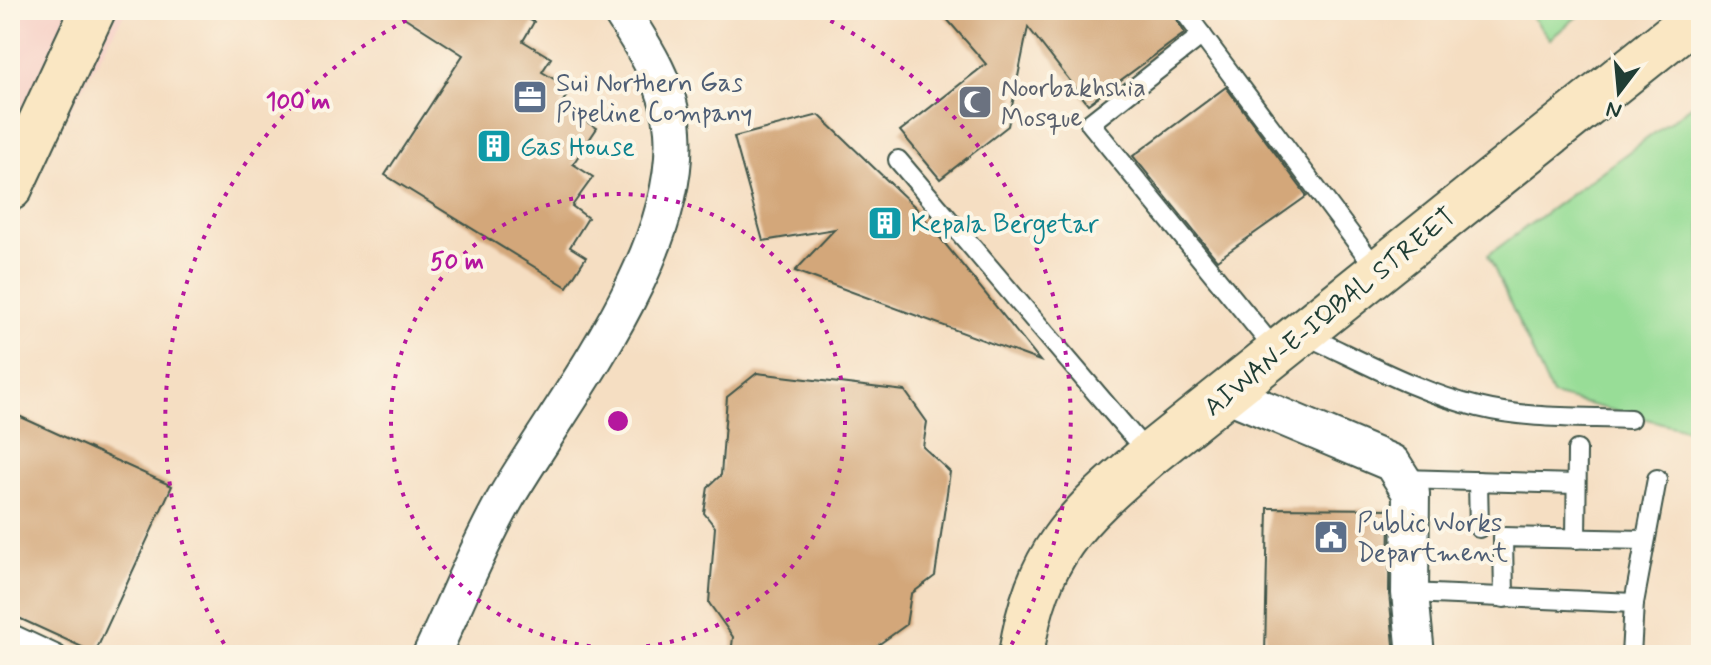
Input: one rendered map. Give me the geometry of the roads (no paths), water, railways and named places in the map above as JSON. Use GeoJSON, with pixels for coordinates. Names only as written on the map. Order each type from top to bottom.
{"type":"FeatureCollection","features":[{"type":"Feature","properties":{"kind":"main road"},"geometry":{"type":"LineString","coordinates":[[10,188],[93,10]]}},
{"type":"Feature","properties":{"kind":"main road","name":"AIWAN-E-IQBAL STREET"},"geometry":{"type":"LineString","coordinates":[[1021,655],[1032,599],[1064,535],[1084,511],[1289,342],[1701,13]]}},
{"type":"Feature","properties":{"kind":"street"},"geometry":{"type":"LineString","coordinates":[[431,655],[505,500],[626,301],[670,194],[673,132],[668,98],[647,51],[620,10]]}},
{"type":"Feature","properties":{"kind":"street"},"geometry":{"type":"LineString","coordinates":[[1228,394],[1392,463],[1411,493],[1410,593],[1416,655]]}},
{"type":"Feature","properties":{"kind":"lane"},"geometry":{"type":"LineString","coordinates":[[1183,10],[1378,271]]}},
{"type":"Feature","properties":{"kind":"lane"},"geometry":{"type":"LineString","coordinates":[[1202,35],[1090,123],[1289,342],[1482,408],[1563,417],[1630,419]]}},
{"type":"Feature","properties":{"kind":"lane"},"geometry":{"type":"LineString","coordinates":[[898,160],[1149,455]]}},
{"type":"Feature","properties":{"kind":"lane"},"geometry":{"type":"LineString","coordinates":[[1576,539],[1577,450]]}},
{"type":"Feature","properties":{"kind":"lane"},"geometry":{"type":"LineString","coordinates":[[1402,479],[1575,484]]}},
{"type":"Feature","properties":{"kind":"lane"},"geometry":{"type":"LineString","coordinates":[[1631,655],[1634,603],[1657,479]]}},
{"type":"Feature","properties":{"kind":"lane"},"geometry":{"type":"LineString","coordinates":[[1478,481],[1479,528]]}},
{"type":"Feature","properties":{"kind":"lane"},"geometry":{"type":"LineString","coordinates":[[1504,598],[1503,537],[1645,540]]}},
{"type":"Feature","properties":{"kind":"lane"},"geometry":{"type":"LineString","coordinates":[[1410,593],[1634,603]]}},
{"type":"Feature","properties":{"kind":"lane"},"geometry":{"type":"LineString","coordinates":[[10,633],[57,655]]}},
{"type":"Feature","properties":{"kind":"place","name":"Sui Northern Gas Pipeline Company"},"geometry":{"type":"Point","coordinates":[530,97]}},
{"type":"Feature","properties":{"kind":"place","name":"Noorbakhshia Mosque"},"geometry":{"type":"Point","coordinates":[975,102]}},
{"type":"Feature","properties":{"kind":"place","name":"Gas House"},"geometry":{"type":"Point","coordinates":[494,146]}},
{"type":"Feature","properties":{"kind":"place","name":"Kepala Bergetar"},"geometry":{"type":"Point","coordinates":[885,223]}},
{"type":"Feature","properties":{"kind":"place","name":"Public Works Department"},"geometry":{"type":"Point","coordinates":[1331,537]}}]}
